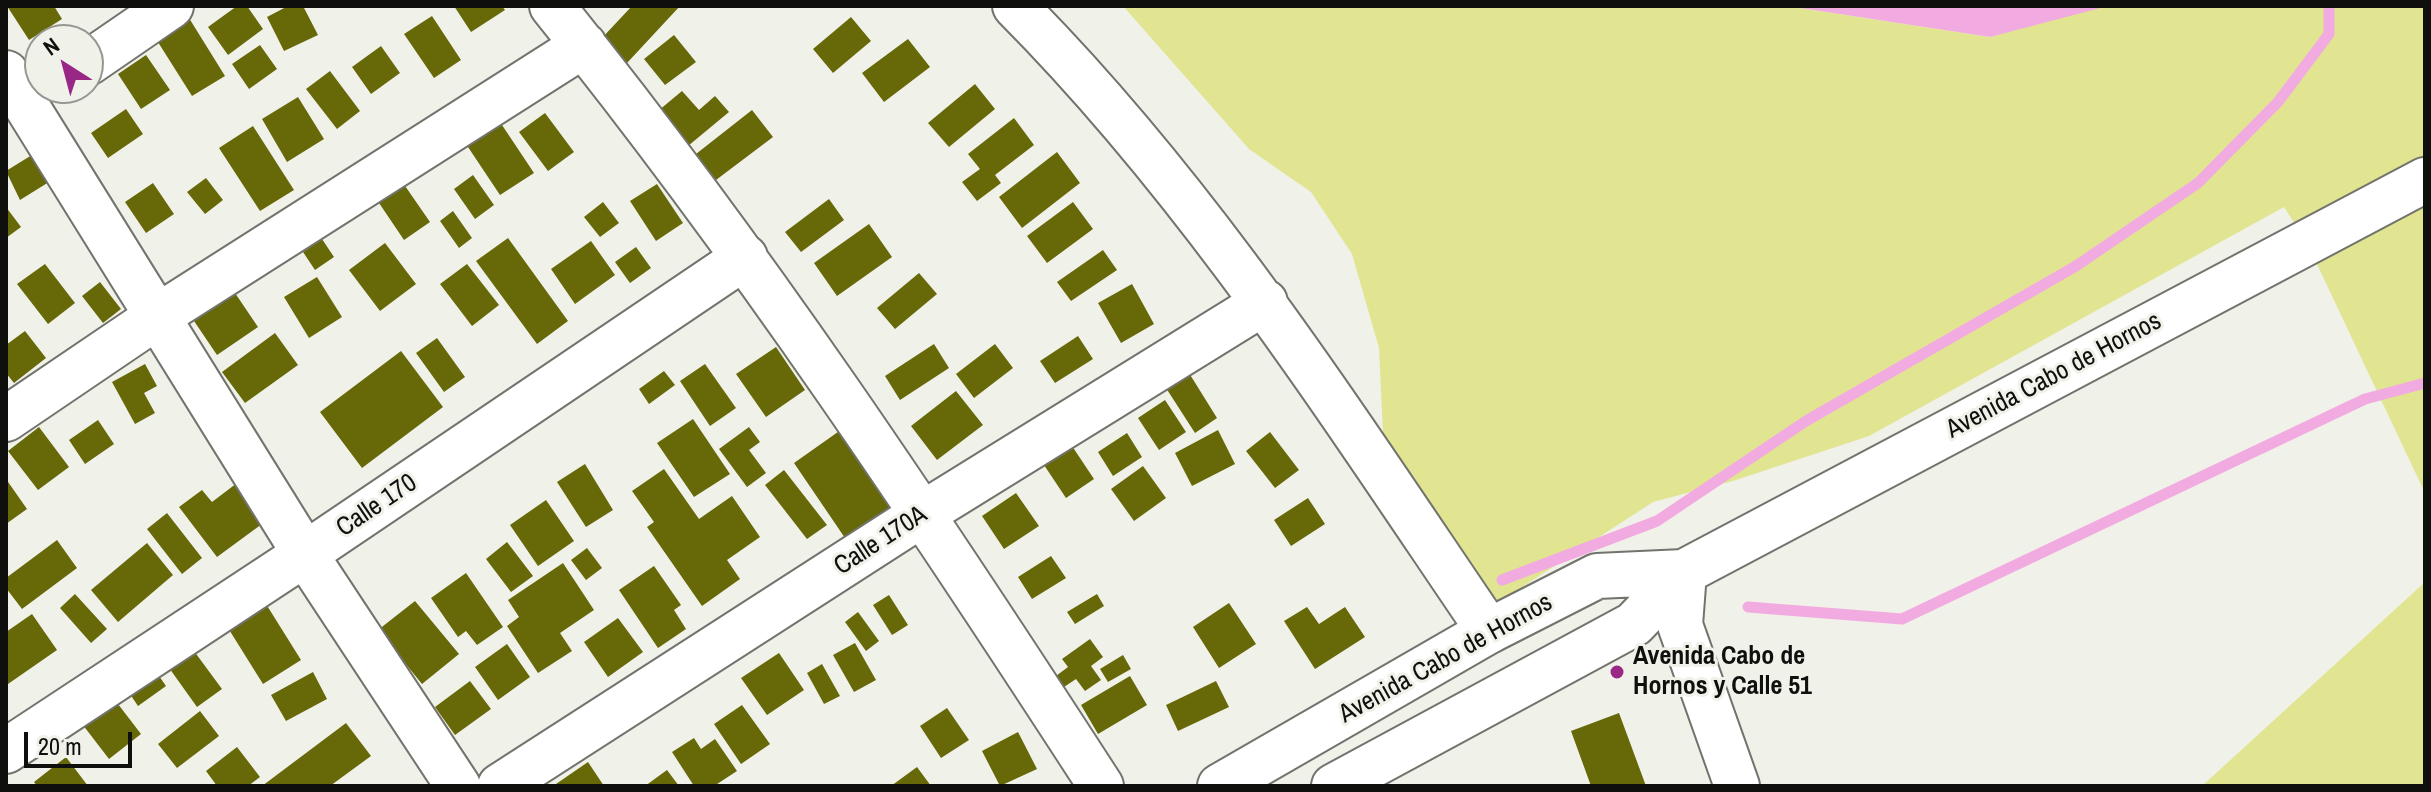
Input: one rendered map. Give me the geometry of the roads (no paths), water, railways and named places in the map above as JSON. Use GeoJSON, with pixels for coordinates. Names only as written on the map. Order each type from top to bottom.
{"type":"FeatureCollection","features":[{"type":"Feature","properties":{"kind":"street"},"geometry":{"type":"LineString","coordinates":[[104,52],[171,6]]}},
{"type":"Feature","properties":{"kind":"street"},"geometry":{"type":"LineString","coordinates":[[552,6],[745,257],[924,513],[1101,786]]}},
{"type":"Feature","properties":{"kind":"street"},"geometry":{"type":"LineString","coordinates":[[1015,6],[1147,153],[1265,302],[1489,631]]}},
{"type":"Feature","properties":{"kind":"street"},"geometry":{"type":"LineString","coordinates":[[6,419],[155,318],[584,45]]}},
{"type":"Feature","properties":{"kind":"street"},"geometry":{"type":"LineString","coordinates":[[22,97],[155,318],[458,786]]}},
{"type":"Feature","properties":{"kind":"street","name":"Avenida Cabo de Hornos"},"geometry":{"type":"LineString","coordinates":[[1334,786],[1380,774],[1634,624],[1684,572],[2425,180]]}},
{"type":"Feature","properties":{"kind":"street","name":"Calle 170"},"geometry":{"type":"LineString","coordinates":[[6,751],[745,257]]}},
{"type":"Feature","properties":{"kind":"street","name":"Calle 170A"},"geometry":{"type":"LineString","coordinates":[[500,786],[924,513],[1265,302]]}},
{"type":"Feature","properties":{"kind":"street"},"geometry":{"type":"LineString","coordinates":[[1684,572],[1680,625],[1737,786]]}},
{"type":"Feature","properties":{"kind":"street","name":"Avenida Cabo de Hornos"},"geometry":{"type":"LineString","coordinates":[[1220,786],[1489,631],[1597,576],[1684,572]]}},
{"type":"Feature","properties":{"kind":"waterway"},"geometry":{"type":"LineString","coordinates":[[1502,580],[1657,521],[1806,421],[2076,266],[2198,183],[2278,102],[2329,34],[2329,6]]}},
{"type":"Feature","properties":{"kind":"waterway"},"geometry":{"type":"LineString","coordinates":[[1748,607],[1902,619],[2365,399],[2425,383]]}},
{"type":"Feature","properties":{"kind":"place","name":"Avenida Cabo de Hornos y Calle 51"},"geometry":{"type":"Point","coordinates":[1617,672]}}]}
